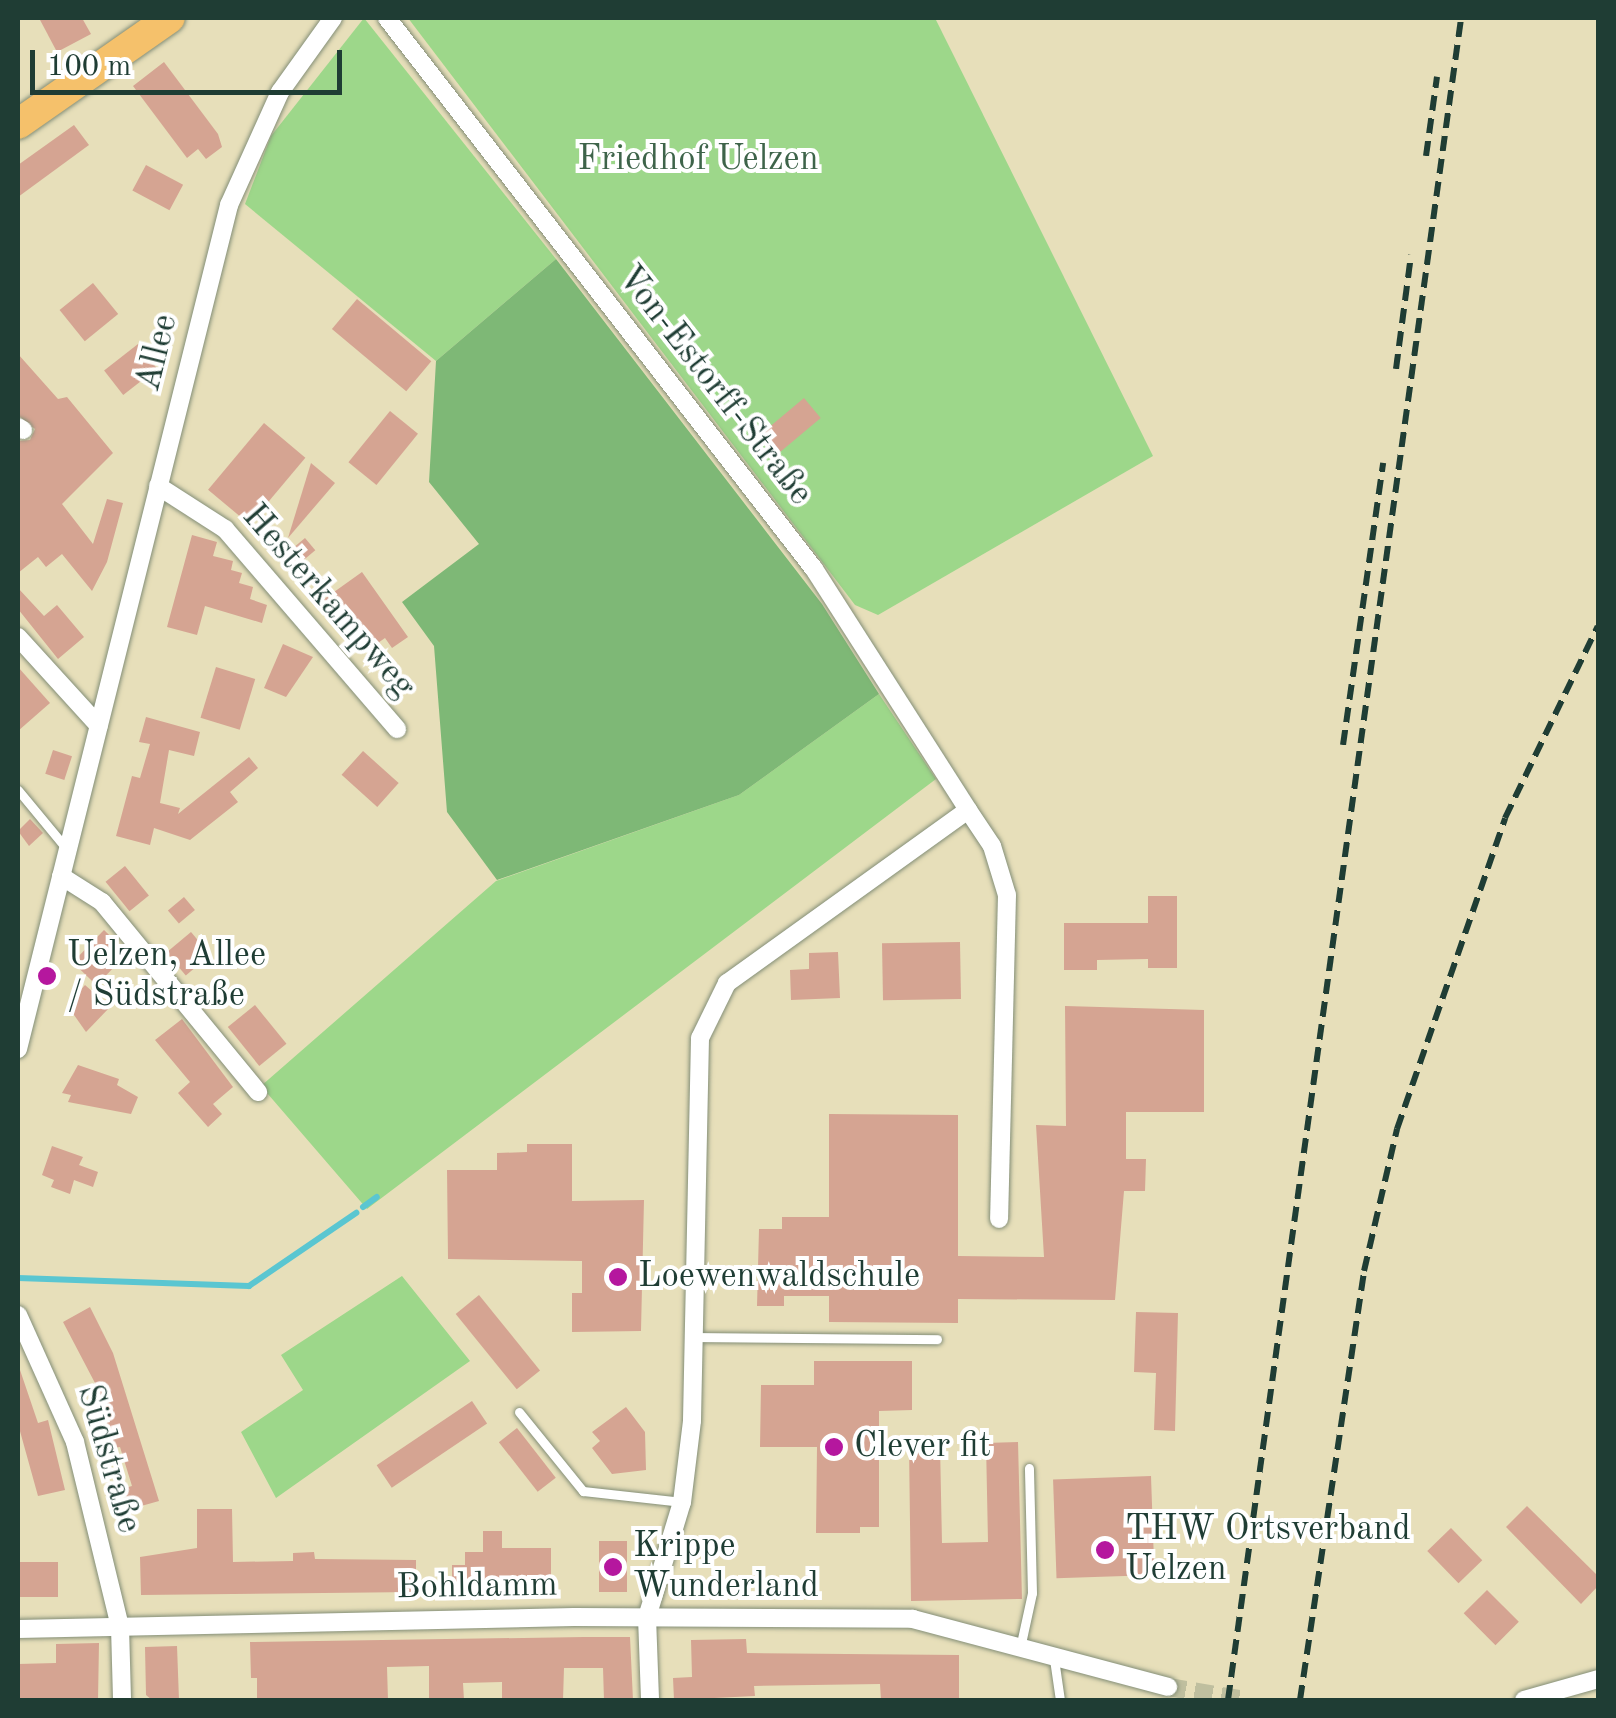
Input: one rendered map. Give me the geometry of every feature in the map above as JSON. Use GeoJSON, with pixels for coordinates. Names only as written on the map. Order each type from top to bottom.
{"type":"FeatureCollection","features":[{"type":"Feature","properties":{"kind":"main road"},"geometry":{"type":"LineString","coordinates":[[18,124],[170,18]]}},
{"type":"Feature","properties":{"kind":"street","name":"Allee"},"geometry":{"type":"LineString","coordinates":[[18,1048],[237,183],[280,92],[332,18]]}},
{"type":"Feature","properties":{"kind":"street","name":"Von-Estorff-Straße"},"geometry":{"type":"LineString","coordinates":[[387,18],[814,569],[992,846],[1007,895],[999,1219]]}},
{"type":"Feature","properties":{"kind":"street","name":"Hesterkampweg"},"geometry":{"type":"LineString","coordinates":[[158,486],[225,530],[397,729]]}},
{"type":"Feature","properties":{"kind":"street"},"geometry":{"type":"LineString","coordinates":[[18,637],[99,726]]}},
{"type":"Feature","properties":{"kind":"street"},"geometry":{"type":"LineString","coordinates":[[650,1700],[646,1618],[682,1502],[694,1338],[700,1038],[727,983],[968,810]]}},
{"type":"Feature","properties":{"kind":"street"},"geometry":{"type":"LineString","coordinates":[[61,876],[102,902],[258,1092]]}},
{"type":"Feature","properties":{"kind":"street","name":"Südstraße"},"geometry":{"type":"LineString","coordinates":[[18,1315],[75,1442],[120,1627],[122,1700]]}},
{"type":"Feature","properties":{"kind":"street","name":"Bohldamm"},"geometry":{"type":"LineString","coordinates":[[18,1629],[646,1618],[913,1619],[1168,1687]]}},
{"type":"Feature","properties":{"kind":"street"},"geometry":{"type":"LineString","coordinates":[[1524,1700],[1598,1680]]}},
{"type":"Feature","properties":{"kind":"lane"},"geometry":{"type":"LineString","coordinates":[[18,790],[68,850]]}},
{"type":"Feature","properties":{"kind":"lane"},"geometry":{"type":"LineString","coordinates":[[694,1338],[937,1339]]}},
{"type":"Feature","properties":{"kind":"lane"},"geometry":{"type":"LineString","coordinates":[[519,1412],[583,1490],[682,1502]]}},
{"type":"Feature","properties":{"kind":"lane"},"geometry":{"type":"LineString","coordinates":[[1020,1648],[1032,1593],[1030,1468]]}},
{"type":"Feature","properties":{"kind":"lane"},"geometry":{"type":"LineString","coordinates":[[1054,1658],[1060,1700]]}},
{"type":"Feature","properties":{"kind":"green space"},"geometry":{"type":"Polygon","coordinates":[[[364,18],[556,259],[436,361],[245,204],[271,136],[364,18]]]}},
{"type":"Feature","properties":{"kind":"green space","name":"Friedhof Uelzen"},"geometry":{"type":"Polygon","coordinates":[[[408,18],[935,18],[1153,456],[878,615],[855,605],[408,18]]]}},
{"type":"Feature","properties":{"kind":"green space"},"geometry":{"type":"Polygon","coordinates":[[[556,259],[822,604],[879,694],[739,795],[497,880],[447,812],[434,646],[402,602],[479,544],[429,482],[436,361],[556,259]]]}},
{"type":"Feature","properties":{"kind":"green space"},"geometry":{"type":"Polygon","coordinates":[[[879,694],[936,779],[367,1209],[261,1086],[496,881],[739,795],[879,694]]]}},
{"type":"Feature","properties":{"kind":"green space"},"geometry":{"type":"Polygon","coordinates":[[[402,1276],[470,1361],[276,1498],[241,1432],[303,1390],[281,1355],[402,1276]]]}},
{"type":"Feature","properties":{"kind":"building"},"geometry":{"type":"Polygon","coordinates":[[[39,18],[82,18],[91,34],[57,52],[39,18]]]}},
{"type":"Feature","properties":{"kind":"building"},"geometry":{"type":"Polygon","coordinates":[[[164,62],[218,134],[222,147],[206,159],[198,149],[187,158],[133,86],[164,62]]]}},
{"type":"Feature","properties":{"kind":"building"},"geometry":{"type":"Polygon","coordinates":[[[74,125],[89,145],[18,197],[18,165],[74,125]]]}},
{"type":"Feature","properties":{"kind":"building"},"geometry":{"type":"Polygon","coordinates":[[[146,165],[183,185],[169,210],[132,191],[146,165]]]}},
{"type":"Feature","properties":{"kind":"building"},"geometry":{"type":"Polygon","coordinates":[[[93,283],[118,314],[85,341],[60,310],[93,283]]]}},
{"type":"Feature","properties":{"kind":"building"},"geometry":{"type":"Polygon","coordinates":[[[357,299],[431,361],[406,391],[332,329],[357,299]]]}},
{"type":"Feature","properties":{"kind":"building"},"geometry":{"type":"Polygon","coordinates":[[[138,344],[157,368],[123,395],[104,370],[138,344]]]}},
{"type":"Feature","properties":{"kind":"building"},"geometry":{"type":"Polygon","coordinates":[[[18,354],[58,399],[67,397],[113,453],[62,504],[93,544],[107,499],[123,503],[107,562],[92,591],[62,554],[46,567],[38,557],[18,573],[18,441],[30,440],[35,429],[18,415],[18,354]]]}},
{"type":"Feature","properties":{"kind":"building"},"geometry":{"type":"Polygon","coordinates":[[[804,398],[821,418],[780,452],[763,432],[804,398]]]}},
{"type":"Feature","properties":{"kind":"building"},"geometry":{"type":"Polygon","coordinates":[[[390,411],[418,434],[376,485],[348,462],[390,411]]]}},
{"type":"Feature","properties":{"kind":"building"},"geometry":{"type":"Polygon","coordinates":[[[264,423],[305,458],[249,524],[208,490],[264,423]]]}},
{"type":"Feature","properties":{"kind":"building"},"geometry":{"type":"Polygon","coordinates":[[[311,463],[335,483],[288,538],[311,463]]]}},
{"type":"Feature","properties":{"kind":"building"},"geometry":{"type":"Polygon","coordinates":[[[192,535],[217,542],[213,556],[233,561],[231,570],[242,573],[239,583],[253,587],[250,599],[267,605],[262,623],[205,606],[197,635],[167,627],[192,535]]]}},
{"type":"Feature","properties":{"kind":"building"},"geometry":{"type":"Polygon","coordinates":[[[305,538],[315,550],[295,567],[285,555],[305,538]]]}},
{"type":"Feature","properties":{"kind":"building"},"geometry":{"type":"Polygon","coordinates":[[[362,572],[408,637],[392,648],[385,638],[375,645],[355,617],[339,629],[320,602],[362,572]]]}},
{"type":"Feature","properties":{"kind":"building"},"geometry":{"type":"Polygon","coordinates":[[[18,588],[44,616],[57,605],[84,637],[58,659],[18,609],[18,588]]]}},
{"type":"Feature","properties":{"kind":"building"},"geometry":{"type":"Polygon","coordinates":[[[283,644],[313,657],[286,697],[264,688],[283,644]]]}},
{"type":"Feature","properties":{"kind":"building"},"geometry":{"type":"Polygon","coordinates":[[[18,667],[50,703],[18,731],[18,667]]]}},
{"type":"Feature","properties":{"kind":"building"},"geometry":{"type":"Polygon","coordinates":[[[216,667],[255,679],[240,730],[201,718],[216,667]]]}},
{"type":"Feature","properties":{"kind":"building"},"geometry":{"type":"Polygon","coordinates":[[[146,717],[200,732],[194,756],[169,750],[160,803],[180,808],[178,814],[249,757],[258,768],[230,792],[238,802],[190,840],[154,828],[150,845],[116,836],[132,776],[140,778],[150,744],[139,742],[146,717]]]}},
{"type":"Feature","properties":{"kind":"building"},"geometry":{"type":"Polygon","coordinates":[[[53,750],[72,756],[64,780],[45,774],[53,750]]]}},
{"type":"Feature","properties":{"kind":"building"},"geometry":{"type":"Polygon","coordinates":[[[363,751],[399,783],[377,807],[342,775],[363,751]]]}},
{"type":"Feature","properties":{"kind":"building"},"geometry":{"type":"Polygon","coordinates":[[[30,819],[43,833],[29,846],[18,831],[30,819]]]}},
{"type":"Feature","properties":{"kind":"building"},"geometry":{"type":"Polygon","coordinates":[[[125,866],[149,896],[129,911],[106,882],[125,866]]]}},
{"type":"Feature","properties":{"kind":"building"},"geometry":{"type":"Polygon","coordinates":[[[1148,896],[1177,896],[1177,968],[1148,968],[1148,959],[1097,960],[1097,970],[1064,970],[1064,923],[1148,923],[1148,896]]]}},
{"type":"Feature","properties":{"kind":"building"},"geometry":{"type":"Polygon","coordinates":[[[184,897],[195,910],[179,924],[168,910],[184,897]]]}},
{"type":"Feature","properties":{"kind":"building"},"geometry":{"type":"Polygon","coordinates":[[[104,930],[128,953],[96,985],[73,962],[104,930]]]}},
{"type":"Feature","properties":{"kind":"building"},"geometry":{"type":"Polygon","coordinates":[[[191,932],[210,955],[186,976],[166,953],[191,932]]]}},
{"type":"Feature","properties":{"kind":"building"},"geometry":{"type":"Polygon","coordinates":[[[960,942],[961,999],[883,1000],[882,943],[960,942]]]}},
{"type":"Feature","properties":{"kind":"building"},"geometry":{"type":"Polygon","coordinates":[[[838,952],[840,998],[791,1000],[790,970],[809,969],[809,953],[838,952]]]}},
{"type":"Feature","properties":{"kind":"building"},"geometry":{"type":"Polygon","coordinates":[[[85,985],[110,1007],[86,1032],[67,1005],[85,985]]]}},
{"type":"Feature","properties":{"kind":"building"},"geometry":{"type":"Polygon","coordinates":[[[255,1005],[286,1044],[259,1066],[228,1027],[255,1005]]]}},
{"type":"Feature","properties":{"kind":"building"},"geometry":{"type":"Polygon","coordinates":[[[1065,1006],[1204,1010],[1204,1112],[1126,1112],[1126,1159],[1146,1159],[1145,1191],[1124,1191],[1115,1300],[958,1299],[958,1323],[829,1322],[829,1296],[784,1296],[784,1306],[757,1306],[759,1229],[782,1229],[782,1217],[829,1217],[829,1114],[958,1115],[958,1256],[1044,1257],[1036,1125],[1066,1126],[1065,1006]]]}},
{"type":"Feature","properties":{"kind":"building"},"geometry":{"type":"Polygon","coordinates":[[[182,1019],[233,1087],[213,1104],[222,1114],[208,1127],[178,1093],[190,1082],[155,1040],[182,1019]]]}},
{"type":"Feature","properties":{"kind":"building"},"geometry":{"type":"Polygon","coordinates":[[[78,1065],[119,1079],[117,1085],[138,1097],[131,1114],[68,1102],[71,1095],[62,1093],[78,1065]]]}},
{"type":"Feature","properties":{"kind":"building"},"geometry":{"type":"Polygon","coordinates":[[[527,1144],[572,1144],[572,1201],[644,1200],[641,1331],[572,1332],[572,1293],[582,1293],[582,1261],[448,1259],[447,1170],[497,1170],[497,1153],[527,1152],[527,1144]]]}},
{"type":"Feature","properties":{"kind":"building"},"geometry":{"type":"Polygon","coordinates":[[[52,1146],[83,1157],[79,1165],[98,1172],[93,1187],[74,1180],[70,1194],[51,1187],[54,1180],[42,1175],[52,1146]]]}},
{"type":"Feature","properties":{"kind":"building"},"geometry":{"type":"Polygon","coordinates":[[[479,1295],[540,1370],[517,1389],[456,1314],[479,1295]]]}},
{"type":"Feature","properties":{"kind":"building"},"geometry":{"type":"Polygon","coordinates":[[[90,1307],[113,1353],[159,1501],[127,1510],[121,1489],[132,1486],[120,1447],[114,1448],[95,1383],[63,1322],[90,1307]]]}},
{"type":"Feature","properties":{"kind":"building"},"geometry":{"type":"Polygon","coordinates":[[[1136,1312],[1178,1313],[1175,1431],[1154,1430],[1156,1373],[1134,1372],[1136,1312]]]}},
{"type":"Feature","properties":{"kind":"building","name":"Clever fit"},"geometry":{"type":"Polygon","coordinates":[[[814,1361],[912,1361],[912,1410],[879,1411],[879,1527],[860,1527],[860,1533],[816,1533],[817,1447],[760,1447],[761,1385],[814,1385],[814,1361]]]}},
{"type":"Feature","properties":{"kind":"building"},"geometry":{"type":"Polygon","coordinates":[[[20,1370],[38,1423],[48,1420],[65,1490],[38,1496],[18,1424],[20,1370]]]}},
{"type":"Feature","properties":{"kind":"building"},"geometry":{"type":"Polygon","coordinates":[[[472,1401],[487,1423],[392,1488],[377,1465],[472,1401]]]}},
{"type":"Feature","properties":{"kind":"building"},"geometry":{"type":"Polygon","coordinates":[[[626,1407],[645,1432],[646,1470],[612,1474],[592,1448],[600,1441],[592,1432],[626,1407]]]}},
{"type":"Feature","properties":{"kind":"building"},"geometry":{"type":"Polygon","coordinates":[[[517,1428],[556,1478],[538,1492],[499,1442],[517,1428]]]}},
{"type":"Feature","properties":{"kind":"building"},"geometry":{"type":"Polygon","coordinates":[[[1018,1442],[1022,1599],[911,1601],[909,1445],[940,1445],[942,1543],[988,1542],[986,1443],[1018,1442]]]}},
{"type":"Feature","properties":{"kind":"building","name":"THW Ortsverband Uelzen"},"geometry":{"type":"Polygon","coordinates":[[[1151,1476],[1154,1575],[1057,1578],[1053,1479],[1151,1476]]]}},
{"type":"Feature","properties":{"kind":"building"},"geometry":{"type":"Polygon","coordinates":[[[1527,1506],[1598,1576],[1598,1586],[1581,1604],[1506,1527],[1527,1506]]]}},
{"type":"Feature","properties":{"kind":"building"},"geometry":{"type":"Polygon","coordinates":[[[197,1509],[232,1509],[233,1562],[293,1561],[293,1553],[314,1552],[315,1559],[416,1560],[416,1592],[141,1595],[140,1557],[197,1548],[197,1509]]]}},
{"type":"Feature","properties":{"kind":"building"},"geometry":{"type":"Polygon","coordinates":[[[1451,1528],[1482,1560],[1459,1583],[1427,1551],[1451,1528]]]}},
{"type":"Feature","properties":{"kind":"building"},"geometry":{"type":"Polygon","coordinates":[[[483,1531],[502,1531],[502,1548],[551,1548],[551,1582],[483,1582],[483,1591],[452,1591],[452,1565],[465,1565],[465,1552],[483,1552],[483,1531]]]}},
{"type":"Feature","properties":{"kind":"building","name":"Krippe Wunderland"},"geometry":{"type":"Polygon","coordinates":[[[599,1541],[627,1541],[627,1592],[599,1592],[599,1541]]]}},
{"type":"Feature","properties":{"kind":"building"},"geometry":{"type":"Polygon","coordinates":[[[18,1562],[58,1562],[58,1597],[18,1597],[18,1562]]]}},
{"type":"Feature","properties":{"kind":"building"},"geometry":{"type":"Polygon","coordinates":[[[1487,1590],[1519,1622],[1495,1645],[1464,1613],[1487,1590]]]}},
{"type":"Feature","properties":{"kind":"building"},"geometry":{"type":"Polygon","coordinates":[[[630,1637],[633,1700],[604,1700],[603,1668],[564,1668],[563,1700],[502,1700],[502,1682],[463,1683],[464,1700],[429,1700],[429,1666],[387,1667],[388,1700],[257,1700],[257,1678],[251,1678],[250,1642],[630,1637]]]}},
{"type":"Feature","properties":{"kind":"building"},"geometry":{"type":"Polygon","coordinates":[[[746,1639],[747,1653],[959,1655],[959,1700],[881,1700],[880,1684],[754,1686],[755,1696],[674,1700],[673,1678],[692,1677],[691,1640],[746,1639]]]}},
{"type":"Feature","properties":{"kind":"building"},"geometry":{"type":"Polygon","coordinates":[[[99,1643],[98,1700],[18,1700],[18,1664],[56,1663],[56,1644],[99,1643]]]}},
{"type":"Feature","properties":{"kind":"building"},"geometry":{"type":"Polygon","coordinates":[[[177,1646],[179,1700],[152,1700],[146,1695],[145,1647],[177,1646]]]}},
{"type":"Feature","properties":{"kind":"waterway"},"geometry":{"type":"LineString","coordinates":[[363,1207],[377,1197]]}},
{"type":"Feature","properties":{"kind":"waterway"},"geometry":{"type":"LineString","coordinates":[[18,1278],[249,1286],[356,1213]]}},
{"type":"Feature","properties":{"kind":"tunnel"},"geometry":{"type":"LineString","coordinates":[[1168,1687],[1246,1700]]}},
{"type":"Feature","properties":{"kind":"railway"},"geometry":{"type":"LineString","coordinates":[[1228,1700],[1461,18]]}},
{"type":"Feature","properties":{"kind":"railway"},"geometry":{"type":"LineString","coordinates":[[1426,156],[1437,77]]}},
{"type":"Feature","properties":{"kind":"railway"},"geometry":{"type":"LineString","coordinates":[[1396,369],[1411,255]]}},
{"type":"Feature","properties":{"kind":"railway"},"geometry":{"type":"LineString","coordinates":[[1343,745],[1383,463]]}},
{"type":"Feature","properties":{"kind":"railway"},"geometry":{"type":"LineString","coordinates":[[1300,1700],[1364,1271],[1397,1129],[1505,818],[1598,626]]}},
{"type":"Feature","properties":{"kind":"place","name":"Uelzen, Allee / Südstraße"},"geometry":{"type":"Point","coordinates":[47,976]}},
{"type":"Feature","properties":{"kind":"place","name":"Loewenwaldschule"},"geometry":{"type":"Point","coordinates":[618,1277]}},
{"type":"Feature","properties":{"kind":"place","name":"Clever fit"},"geometry":{"type":"Point","coordinates":[834,1447]}},
{"type":"Feature","properties":{"kind":"place","name":"THW Ortsverband Uelzen"},"geometry":{"type":"Point","coordinates":[1105,1550]}},
{"type":"Feature","properties":{"kind":"place","name":"Krippe Wunderland"},"geometry":{"type":"Point","coordinates":[613,1567]}}]}
